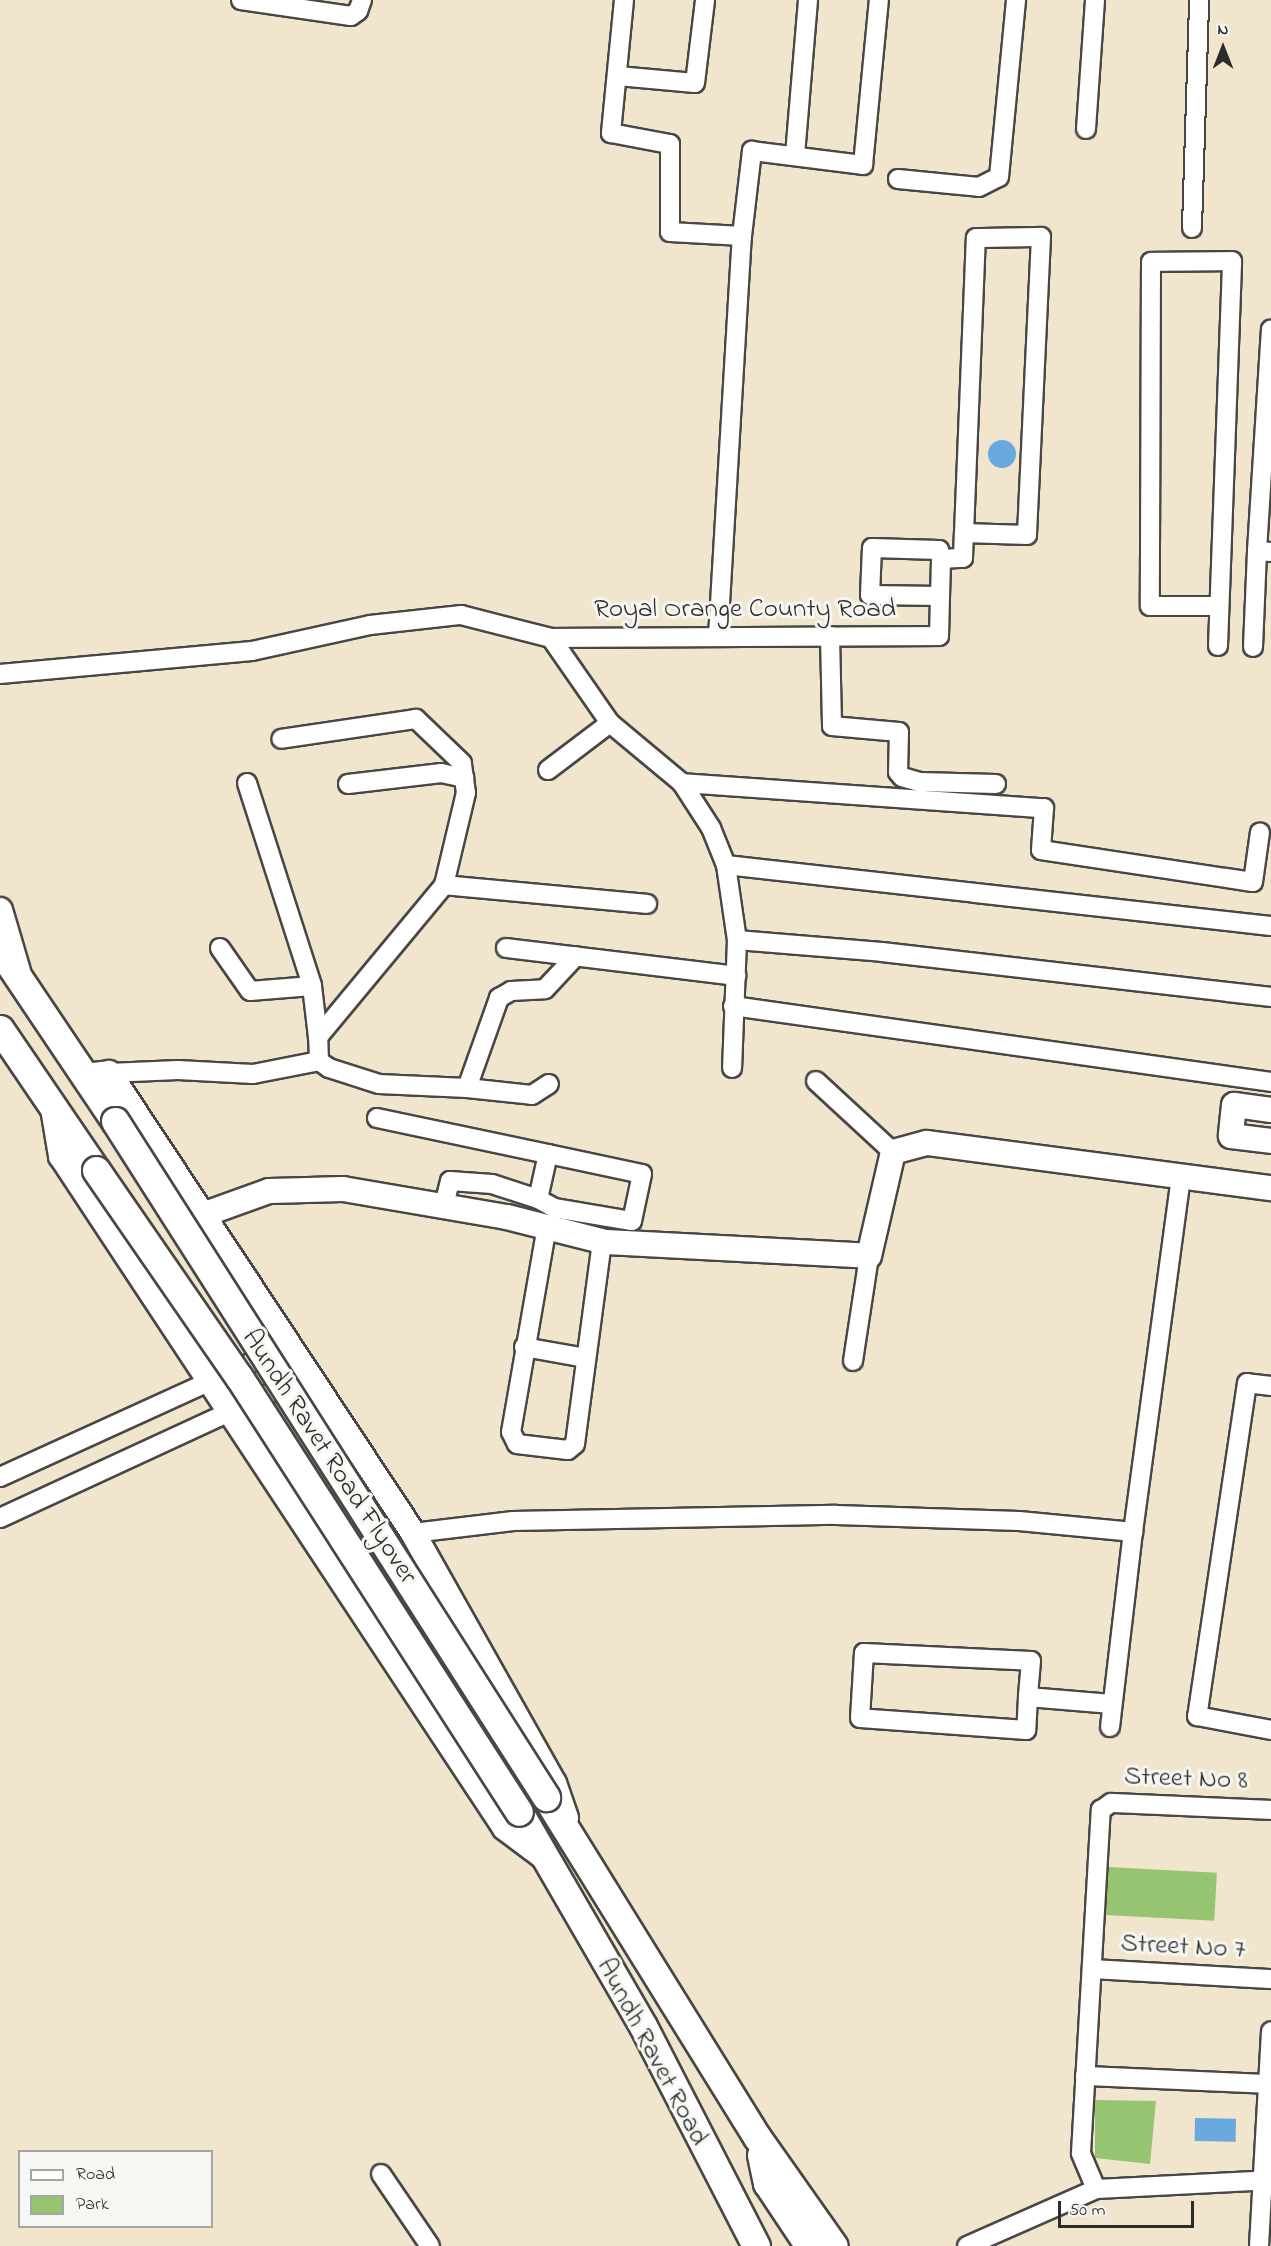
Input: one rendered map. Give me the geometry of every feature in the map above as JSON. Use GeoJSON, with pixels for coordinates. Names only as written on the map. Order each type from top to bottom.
{"type":"FeatureCollection","features":[{"type":"Feature","properties":{"kind":"main road"},"geometry":{"type":"LineString","coordinates":[[0,950],[24,989],[97,1074]]}},
{"type":"Feature","properties":{"kind":"main road"},"geometry":{"type":"LineString","coordinates":[[0,1029],[52,1105]]}},
{"type":"Feature","properties":{"kind":"main road","name":"Aundh Ravet Road Flyover"},"geometry":{"type":"LineString","coordinates":[[97,1074],[116,1121],[573,1838]]}},
{"type":"Feature","properties":{"kind":"main road","name":"Aundh Ravet Road Flyover"},"geometry":{"type":"LineString","coordinates":[[52,1105],[251,1397],[547,1859]]}},
{"type":"Feature","properties":{"kind":"main road","name":"Aundh Ravet Road"},"geometry":{"type":"LineString","coordinates":[[573,1838],[757,2137],[834,2246]]}},
{"type":"Feature","properties":{"kind":"main road","name":"Aundh Ravet Road"},"geometry":{"type":"LineString","coordinates":[[547,1859],[643,2026],[756,2246]]}},
{"type":"Feature","properties":{"kind":"main road","name":"Aundh Ravet Road"},"geometry":{"type":"LineString","coordinates":[[757,2137],[767,2183],[809,2246]]}},
{"type":"Feature","properties":{"kind":"street"},"geometry":{"type":"LineString","coordinates":[[241,0],[351,16],[358,12],[362,0]]}},
{"type":"Feature","properties":{"kind":"street"},"geometry":{"type":"LineString","coordinates":[[624,0],[611,133],[670,144],[670,232],[742,236]]}},
{"type":"Feature","properties":{"kind":"street"},"geometry":{"type":"LineString","coordinates":[[618,76],[695,83],[705,0]]}},
{"type":"Feature","properties":{"kind":"street"},"geometry":{"type":"LineString","coordinates":[[795,155],[808,0]]}},
{"type":"Feature","properties":{"kind":"street"},"geometry":{"type":"LineString","coordinates":[[718,637],[742,236],[752,151],[863,165],[879,0]]}},
{"type":"Feature","properties":{"kind":"street"},"geometry":{"type":"LineString","coordinates":[[898,179],[979,187],[999,177],[1016,0]]}},
{"type":"Feature","properties":{"kind":"street"},"geometry":{"type":"LineString","coordinates":[[1086,129],[1095,0]]}},
{"type":"Feature","properties":{"kind":"street"},"geometry":{"type":"LineString","coordinates":[[1192,228],[1199,0]]}},
{"type":"Feature","properties":{"kind":"street"},"geometry":{"type":"LineString","coordinates":[[941,559],[963,558],[964,533],[976,238],[1041,237],[1027,535],[964,533]]}},
{"type":"Feature","properties":{"kind":"street"},"geometry":{"type":"LineString","coordinates":[[1218,646],[1232,261],[1151,262],[1150,606],[1219,606]]}},
{"type":"Feature","properties":{"kind":"street"},"geometry":{"type":"LineString","coordinates":[[1253,647],[1264,551],[1271,329]]}},
{"type":"Feature","properties":{"kind":"street"},"geometry":{"type":"LineString","coordinates":[[872,548],[939,550],[941,559],[940,596],[870,596],[872,548]]}},
{"type":"Feature","properties":{"kind":"street","name":"Royal Orange County Road"},"geometry":{"type":"LineString","coordinates":[[0,674],[252,651],[370,625],[461,615],[551,638],[939,636],[940,596]]}},
{"type":"Feature","properties":{"kind":"street"},"geometry":{"type":"LineString","coordinates":[[830,636],[832,726],[899,732],[898,772],[902,777],[920,782],[996,784]]}},
{"type":"Feature","properties":{"kind":"street"},"geometry":{"type":"LineString","coordinates":[[551,638],[610,723],[682,783],[711,828],[726,865],[737,940],[732,1068]]}},
{"type":"Feature","properties":{"kind":"street"},"geometry":{"type":"LineString","coordinates":[[281,739],[416,719],[462,763],[466,793],[444,885],[318,1038]]}},
{"type":"Feature","properties":{"kind":"street"},"geometry":{"type":"LineString","coordinates":[[548,770],[610,723]]}},
{"type":"Feature","properties":{"kind":"street"},"geometry":{"type":"LineString","coordinates":[[348,784],[441,773],[464,778]]}},
{"type":"Feature","properties":{"kind":"street"},"geometry":{"type":"LineString","coordinates":[[247,783],[312,986],[319,1061]]}},
{"type":"Feature","properties":{"kind":"street"},"geometry":{"type":"LineString","coordinates":[[682,783],[1044,808],[1041,850],[1253,882],[1260,832]]}},
{"type":"Feature","properties":{"kind":"street"},"geometry":{"type":"LineString","coordinates":[[726,865],[1271,926]]}},
{"type":"Feature","properties":{"kind":"street"},"geometry":{"type":"LineString","coordinates":[[444,885],[647,904]]}},
{"type":"Feature","properties":{"kind":"street"},"geometry":{"type":"LineString","coordinates":[[0,910],[24,989]]}},
{"type":"Feature","properties":{"kind":"street"},"geometry":{"type":"LineString","coordinates":[[737,940],[882,952],[1271,997]]}},
{"type":"Feature","properties":{"kind":"street"},"geometry":{"type":"LineString","coordinates":[[220,948],[250,991],[312,986]]}},
{"type":"Feature","properties":{"kind":"street"},"geometry":{"type":"LineString","coordinates":[[506,948],[736,975]]}},
{"type":"Feature","properties":{"kind":"street"},"geometry":{"type":"LineString","coordinates":[[467,1088],[499,998],[511,992],[545,989],[576,956]]}},
{"type":"Feature","properties":{"kind":"street"},"geometry":{"type":"LineString","coordinates":[[733,1006],[1271,1082]]}},
{"type":"Feature","properties":{"kind":"street"},"geometry":{"type":"LineString","coordinates":[[97,1074],[178,1070],[253,1074],[319,1061],[329,1068],[380,1084],[467,1088],[532,1095],[549,1084]]}},
{"type":"Feature","properties":{"kind":"street"},"geometry":{"type":"LineString","coordinates":[[97,1074],[205,1214],[413,1533],[554,1783],[573,1838]]}},
{"type":"Feature","properties":{"kind":"street"},"geometry":{"type":"LineString","coordinates":[[816,1080],[893,1152]]}},
{"type":"Feature","properties":{"kind":"street"},"geometry":{"type":"LineString","coordinates":[[52,1105],[61,1156],[212,1379],[505,1828],[547,1859]]}},
{"type":"Feature","properties":{"kind":"street"},"geometry":{"type":"LineString","coordinates":[[1271,1110],[1234,1105],[1231,1136],[1271,1141]]}},
{"type":"Feature","properties":{"kind":"street"},"geometry":{"type":"LineString","coordinates":[[376,1118],[642,1174],[632,1221],[554,1208],[537,1199],[492,1184],[450,1181],[444,1205]]}},
{"type":"Feature","properties":{"kind":"street"},"geometry":{"type":"LineString","coordinates":[[893,1152],[927,1143],[1271,1188]]}},
{"type":"Feature","properties":{"kind":"street"},"geometry":{"type":"LineString","coordinates":[[853,1361],[869,1256],[893,1152]]}},
{"type":"Feature","properties":{"kind":"street"},"geometry":{"type":"LineString","coordinates":[[537,1199],[548,1154]]}},
{"type":"Feature","properties":{"kind":"street"},"geometry":{"type":"LineString","coordinates":[[1110,1726],[1133,1532],[1181,1176]]}},
{"type":"Feature","properties":{"kind":"street"},"geometry":{"type":"LineString","coordinates":[[205,1214],[258,1194],[301,1187],[343,1189],[444,1205],[547,1226],[602,1241],[869,1256]]}},
{"type":"Feature","properties":{"kind":"street"},"geometry":{"type":"LineString","coordinates":[[547,1226],[524,1347],[511,1432],[517,1444],[573,1448],[602,1241]]}},
{"type":"Feature","properties":{"kind":"street"},"geometry":{"type":"LineString","coordinates":[[0,1477],[289,1346]]}},
{"type":"Feature","properties":{"kind":"street"},"geometry":{"type":"LineString","coordinates":[[524,1347],[585,1358]]}},
{"type":"Feature","properties":{"kind":"street"},"geometry":{"type":"LineString","coordinates":[[0,1518],[309,1375]]}},
{"type":"Feature","properties":{"kind":"street"},"geometry":{"type":"LineString","coordinates":[[1271,1386],[1247,1383],[1197,1716],[1271,1730]]}},
{"type":"Feature","properties":{"kind":"street"},"geometry":{"type":"LineString","coordinates":[[413,1533],[513,1521],[824,1515],[1019,1521],[1133,1532]]}},
{"type":"Feature","properties":{"kind":"street"},"geometry":{"type":"LineString","coordinates":[[864,1653],[1031,1661],[1028,1697],[1026,1730],[860,1718],[864,1653]]}},
{"type":"Feature","properties":{"kind":"street"},"geometry":{"type":"LineString","coordinates":[[1028,1697],[1112,1704]]}},
{"type":"Feature","properties":{"kind":"street","name":"Street No 8"},"geometry":{"type":"LineString","coordinates":[[1092,1969],[1101,1810],[1111,1803],[1271,1810]]}},
{"type":"Feature","properties":{"kind":"street"},"geometry":{"type":"LineString","coordinates":[[1092,1969],[1081,2153],[1096,2189]]}},
{"type":"Feature","properties":{"kind":"street","name":"Street No 7"},"geometry":{"type":"LineString","coordinates":[[1092,1969],[1271,1979]]}},
{"type":"Feature","properties":{"kind":"street"},"geometry":{"type":"LineString","coordinates":[[1259,2246],[1267,2180],[1271,2031]]}},
{"type":"Feature","properties":{"kind":"street"},"geometry":{"type":"LineString","coordinates":[[1085,2076],[1268,2084]]}},
{"type":"Feature","properties":{"kind":"street"},"geometry":{"type":"LineString","coordinates":[[381,2174],[430,2246]]}},
{"type":"Feature","properties":{"kind":"street"},"geometry":{"type":"LineString","coordinates":[[967,2246],[1096,2189],[1267,2180]]}},
{"type":"Feature","properties":{"kind":"green space"},"geometry":{"type":"Polygon","coordinates":[[[1108,1867],[1217,1873],[1214,1921],[1105,1915],[1108,1867]]]}},
{"type":"Feature","properties":{"kind":"green space"},"geometry":{"type":"Polygon","coordinates":[[[1095,2100],[1156,2101],[1150,2164],[1095,2158],[1095,2100]]]}},
{"type":"Feature","properties":{"kind":"water"},"geometry":{"type":"Polygon","coordinates":[[[1002,440],[1012,444],[1016,454],[1012,464],[1002,468],[992,464],[988,454],[992,444],[1002,440]]]}},
{"type":"Feature","properties":{"kind":"water"},"geometry":{"type":"Polygon","coordinates":[[[1195,2118],[1236,2119],[1236,2142],[1195,2141],[1195,2118]]]}}]}
